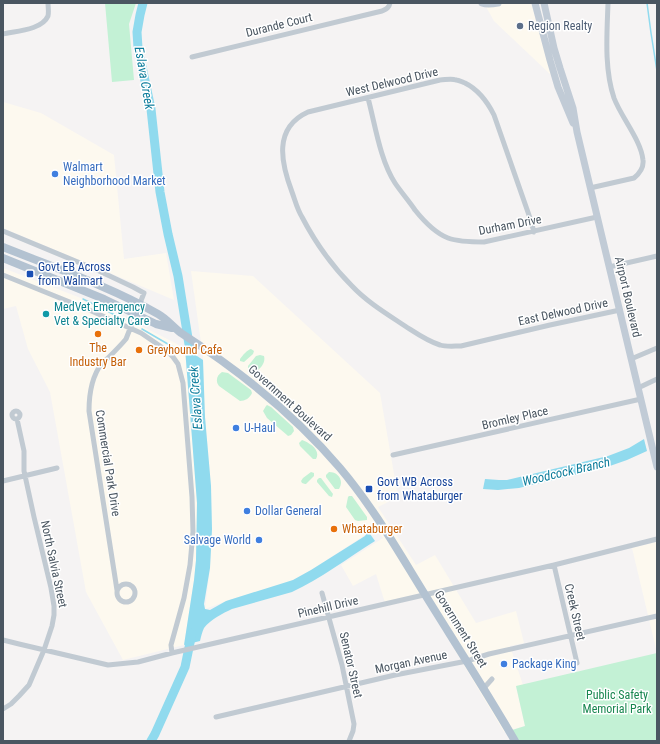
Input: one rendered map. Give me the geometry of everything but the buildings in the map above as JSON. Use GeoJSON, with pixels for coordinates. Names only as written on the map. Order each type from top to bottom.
{"type":"FeatureCollection","features":[{"type":"Feature","properties":{"kind":"main road"},"geometry":{"type":"LineString","coordinates":[[482,3],[490,5],[498,3]]}},
{"type":"Feature","properties":{"kind":"main road","name":"Airport Boulevard"},"geometry":{"type":"LineString","coordinates":[[535,3],[542,34],[558,87],[577,132]]}},
{"type":"Feature","properties":{"kind":"main road","name":"Airport Boulevard"},"geometry":{"type":"LineString","coordinates":[[544,3],[554,48],[573,108],[590,188],[657,467]]}},
{"type":"Feature","properties":{"kind":"main road","name":"Government Boulevard"},"geometry":{"type":"LineString","coordinates":[[3,247],[112,290],[139,304],[160,316],[229,365],[286,412],[313,438],[341,469],[387,531]]}},
{"type":"Feature","properties":{"kind":"main road","name":"Government Boulevard"},"geometry":{"type":"LineString","coordinates":[[3,258],[104,299],[156,324],[175,328]]}},
{"type":"Feature","properties":{"kind":"main road","name":"Government Street"},"geometry":{"type":"LineString","coordinates":[[387,531],[515,741]]}},
{"type":"Feature","properties":{"kind":"street"},"geometry":{"type":"LineString","coordinates":[[3,34],[41,24],[48,16],[48,3]]}},
{"type":"Feature","properties":{"kind":"street","name":"Durande Court"},"geometry":{"type":"LineString","coordinates":[[192,57],[382,11],[390,6],[390,3]]}},
{"type":"Feature","properties":{"kind":"street"},"geometry":{"type":"LineString","coordinates":[[590,188],[634,178],[642,169],[643,160],[638,144],[615,99],[611,83],[608,65],[608,3]]}},
{"type":"Feature","properties":{"kind":"street","name":"West Delwood Drive"},"geometry":{"type":"LineString","coordinates":[[300,116],[308,112],[440,80],[456,80],[469,85],[482,96],[494,115],[534,232]]}},
{"type":"Feature","properties":{"kind":"street","name":"Durham Drive"},"geometry":{"type":"LineString","coordinates":[[368,98],[382,154],[394,182],[419,215],[446,238],[470,242],[484,242],[597,217]]}},
{"type":"Feature","properties":{"kind":"street","name":"East Delwood Drive"},"geometry":{"type":"LineString","coordinates":[[300,116],[294,121],[285,136],[282,153],[287,179],[301,216],[316,242],[333,265],[353,287],[377,307],[427,340],[441,346],[461,346],[620,310]]}},
{"type":"Feature","properties":{"kind":"street"},"geometry":{"type":"LineString","coordinates":[[3,231],[134,286],[144,293],[139,304]]}},
{"type":"Feature","properties":{"kind":"street"},"geometry":{"type":"LineString","coordinates":[[609,267],[657,256]]}},
{"type":"Feature","properties":{"kind":"street"},"geometry":{"type":"LineString","coordinates":[[3,274],[141,333],[166,350],[178,364],[183,383],[192,497],[193,532],[190,565],[184,598],[171,645],[172,653]]}},
{"type":"Feature","properties":{"kind":"street","name":"Commercial Park Drive"},"geometry":{"type":"LineString","coordinates":[[117,590],[89,411],[89,397],[97,372],[102,363],[122,345],[139,304]]}},
{"type":"Feature","properties":{"kind":"street"},"geometry":{"type":"LineString","coordinates":[[631,359],[657,348]]}},
{"type":"Feature","properties":{"kind":"street"},"geometry":{"type":"LineString","coordinates":[[638,388],[657,379]]}},
{"type":"Feature","properties":{"kind":"street","name":"Bromley Place"},"geometry":{"type":"LineString","coordinates":[[393,455],[641,399]]}},
{"type":"Feature","properties":{"kind":"street","name":"North Salvia Street"},"geometry":{"type":"LineString","coordinates":[[3,709],[11,704],[29,685],[44,650],[54,615],[51,588],[25,476],[24,452],[17,419]]}},
{"type":"Feature","properties":{"kind":"street"},"geometry":{"type":"LineString","coordinates":[[3,481],[57,468]]}},
{"type":"Feature","properties":{"kind":"street","name":"Pinehill Drive"},"geometry":{"type":"LineString","coordinates":[[3,640],[108,665],[138,662],[657,539]]}},
{"type":"Feature","properties":{"kind":"street","name":"Creek Street"},"geometry":{"type":"LineString","coordinates":[[554,564],[577,663]]}},
{"type":"Feature","properties":{"kind":"street","name":"Senator Street"},"geometry":{"type":"LineString","coordinates":[[322,593],[342,665],[354,724],[350,741]]}},
{"type":"Feature","properties":{"kind":"street","name":"Morgan Avenue"},"geometry":{"type":"LineString","coordinates":[[216,717],[657,616]]}},
{"type":"Feature","properties":{"kind":"street"},"geometry":{"type":"LineString","coordinates":[[484,688],[492,679]]}},
{"type":"Feature","properties":{"kind":"shaded area"},"geometry":{"type":"Polygon","coordinates":[[[484,3],[531,3],[551,75],[494,21],[484,3]]]}},
{"type":"Feature","properties":{"kind":"shaded area"},"geometry":{"type":"Polygon","coordinates":[[[3,102],[41,113],[114,155],[124,259],[166,253],[174,300],[3,228],[3,102]]]}},
{"type":"Feature","properties":{"kind":"shaded area"},"geometry":{"type":"Polygon","coordinates":[[[3,268],[104,307],[185,348],[197,503],[197,522],[194,580],[184,645],[123,660],[86,592],[50,392],[28,349],[16,306],[3,309],[3,268]]]}},
{"type":"Feature","properties":{"kind":"shaded area"},"geometry":{"type":"Polygon","coordinates":[[[191,271],[253,276],[380,393],[398,497],[378,507],[416,565],[435,555],[476,623],[516,611],[524,643],[510,646],[523,685],[516,687],[525,726],[504,732],[423,597],[386,606],[376,574],[353,586],[341,565],[383,538],[376,528],[311,570],[287,583],[232,599],[205,609],[210,568],[212,529],[211,486],[203,386],[203,357],[191,271]]]}},
{"type":"Feature","properties":{"kind":"shaded area"},"geometry":{"type":"Polygon","coordinates":[[[657,542],[657,653],[632,548],[657,542]]]}},
{"type":"Feature","properties":{"kind":"green space"},"geometry":{"type":"Polygon","coordinates":[[[105,3],[136,3],[129,24],[134,80],[112,82],[105,3]]]}},
{"type":"Feature","properties":{"kind":"green space"},"geometry":{"type":"Polygon","coordinates":[[[251,349],[254,351],[253,354],[244,362],[240,361],[244,354],[251,349]]]}},
{"type":"Feature","properties":{"kind":"green space"},"geometry":{"type":"Polygon","coordinates":[[[256,356],[264,356],[263,364],[254,372],[248,368],[248,366],[256,356]]]}},
{"type":"Feature","properties":{"kind":"green space"},"geometry":{"type":"Polygon","coordinates":[[[222,372],[228,373],[251,390],[252,393],[250,396],[245,400],[240,401],[219,386],[217,378],[222,372]]]}},
{"type":"Feature","properties":{"kind":"green space"},"geometry":{"type":"Polygon","coordinates":[[[267,405],[293,427],[294,431],[291,435],[288,436],[267,418],[263,411],[267,405]]]}},
{"type":"Feature","properties":{"kind":"green space"},"geometry":{"type":"Polygon","coordinates":[[[302,440],[314,447],[317,453],[316,459],[313,459],[300,446],[299,443],[302,440]]]}},
{"type":"Feature","properties":{"kind":"green space"},"geometry":{"type":"Polygon","coordinates":[[[311,472],[314,473],[314,476],[306,484],[302,483],[301,481],[303,478],[311,472]]]}},
{"type":"Feature","properties":{"kind":"green space"},"geometry":{"type":"Polygon","coordinates":[[[329,472],[333,472],[340,478],[341,483],[339,489],[335,489],[326,477],[329,472]]]}},
{"type":"Feature","properties":{"kind":"green space"},"geometry":{"type":"Polygon","coordinates":[[[319,478],[321,478],[333,494],[332,497],[329,496],[317,482],[319,478]]]}},
{"type":"Feature","properties":{"kind":"green space"},"geometry":{"type":"Polygon","coordinates":[[[349,496],[352,496],[367,517],[367,520],[355,520],[346,507],[349,496]]]}},
{"type":"Feature","properties":{"kind":"green space","name":"Public Safety Memorial Park"},"geometry":{"type":"Polygon","coordinates":[[[657,653],[657,741],[515,741],[509,731],[525,726],[516,686],[657,653]]]}},
{"type":"Feature","properties":{"kind":"water"},"geometry":{"type":"Polygon","coordinates":[[[185,348],[203,360],[205,417],[211,486],[212,529],[210,568],[204,604],[205,609],[210,610],[226,601],[293,580],[365,536],[368,531],[375,541],[323,575],[292,592],[232,609],[213,620],[204,628],[200,641],[184,645],[196,560],[197,503],[185,348]]]}},
{"type":"Feature","properties":{"kind":"water","name":"Woodcock Branch"},"geometry":{"type":"Polygon","coordinates":[[[644,439],[647,451],[607,467],[519,488],[498,490],[483,489],[485,479],[507,480],[608,456],[629,448],[644,439]]]}},
{"type":"Feature","properties":{"kind":"waterway","name":"Eslava Creek"},"geometry":{"type":"LineString","coordinates":[[143,3],[137,32],[138,48],[151,109],[160,192],[178,276],[192,363]]}},
{"type":"Feature","properties":{"kind":"waterway"},"geometry":{"type":"LineString","coordinates":[[647,3],[657,71]]}},
{"type":"Feature","properties":{"kind":"waterway"},"geometry":{"type":"LineString","coordinates":[[83,299],[125,320]]}},
{"type":"Feature","properties":{"kind":"waterway"},"geometry":{"type":"LineString","coordinates":[[142,329],[185,354]]}},
{"type":"Feature","properties":{"kind":"waterway","name":"Eslava Creek"},"geometry":{"type":"LineString","coordinates":[[151,741],[185,667],[192,633]]}},
{"type":"Feature","properties":{"kind":"place","name":"Region Realty"},"geometry":{"type":"Point","coordinates":[520,26]}},
{"type":"Feature","properties":{"kind":"place","name":"Walmart Neighborhood Market"},"geometry":{"type":"Point","coordinates":[55,174]}},
{"type":"Feature","properties":{"kind":"place","name":"Govt EB Across from Walmart"},"geometry":{"type":"Point","coordinates":[30,274]}},
{"type":"Feature","properties":{"kind":"place","name":"MedVet Emergency Vet & Specialty Care"},"geometry":{"type":"Point","coordinates":[46,314]}},
{"type":"Feature","properties":{"kind":"place","name":"The Industry Bar"},"geometry":{"type":"Point","coordinates":[98,334]}},
{"type":"Feature","properties":{"kind":"place","name":"Greyhound Cafe"},"geometry":{"type":"Point","coordinates":[139,350]}},
{"type":"Feature","properties":{"kind":"place","name":"U-Haul"},"geometry":{"type":"Point","coordinates":[236,428]}},
{"type":"Feature","properties":{"kind":"place","name":"Govt WB Across from Whataburger"},"geometry":{"type":"Point","coordinates":[369,489]}},
{"type":"Feature","properties":{"kind":"place","name":"Dollar General"},"geometry":{"type":"Point","coordinates":[247,511]}},
{"type":"Feature","properties":{"kind":"place","name":"Whataburger"},"geometry":{"type":"Point","coordinates":[334,529]}},
{"type":"Feature","properties":{"kind":"place","name":"Salvage World"},"geometry":{"type":"Point","coordinates":[259,540]}},
{"type":"Feature","properties":{"kind":"place","name":"Package King"},"geometry":{"type":"Point","coordinates":[504,664]}}]}
